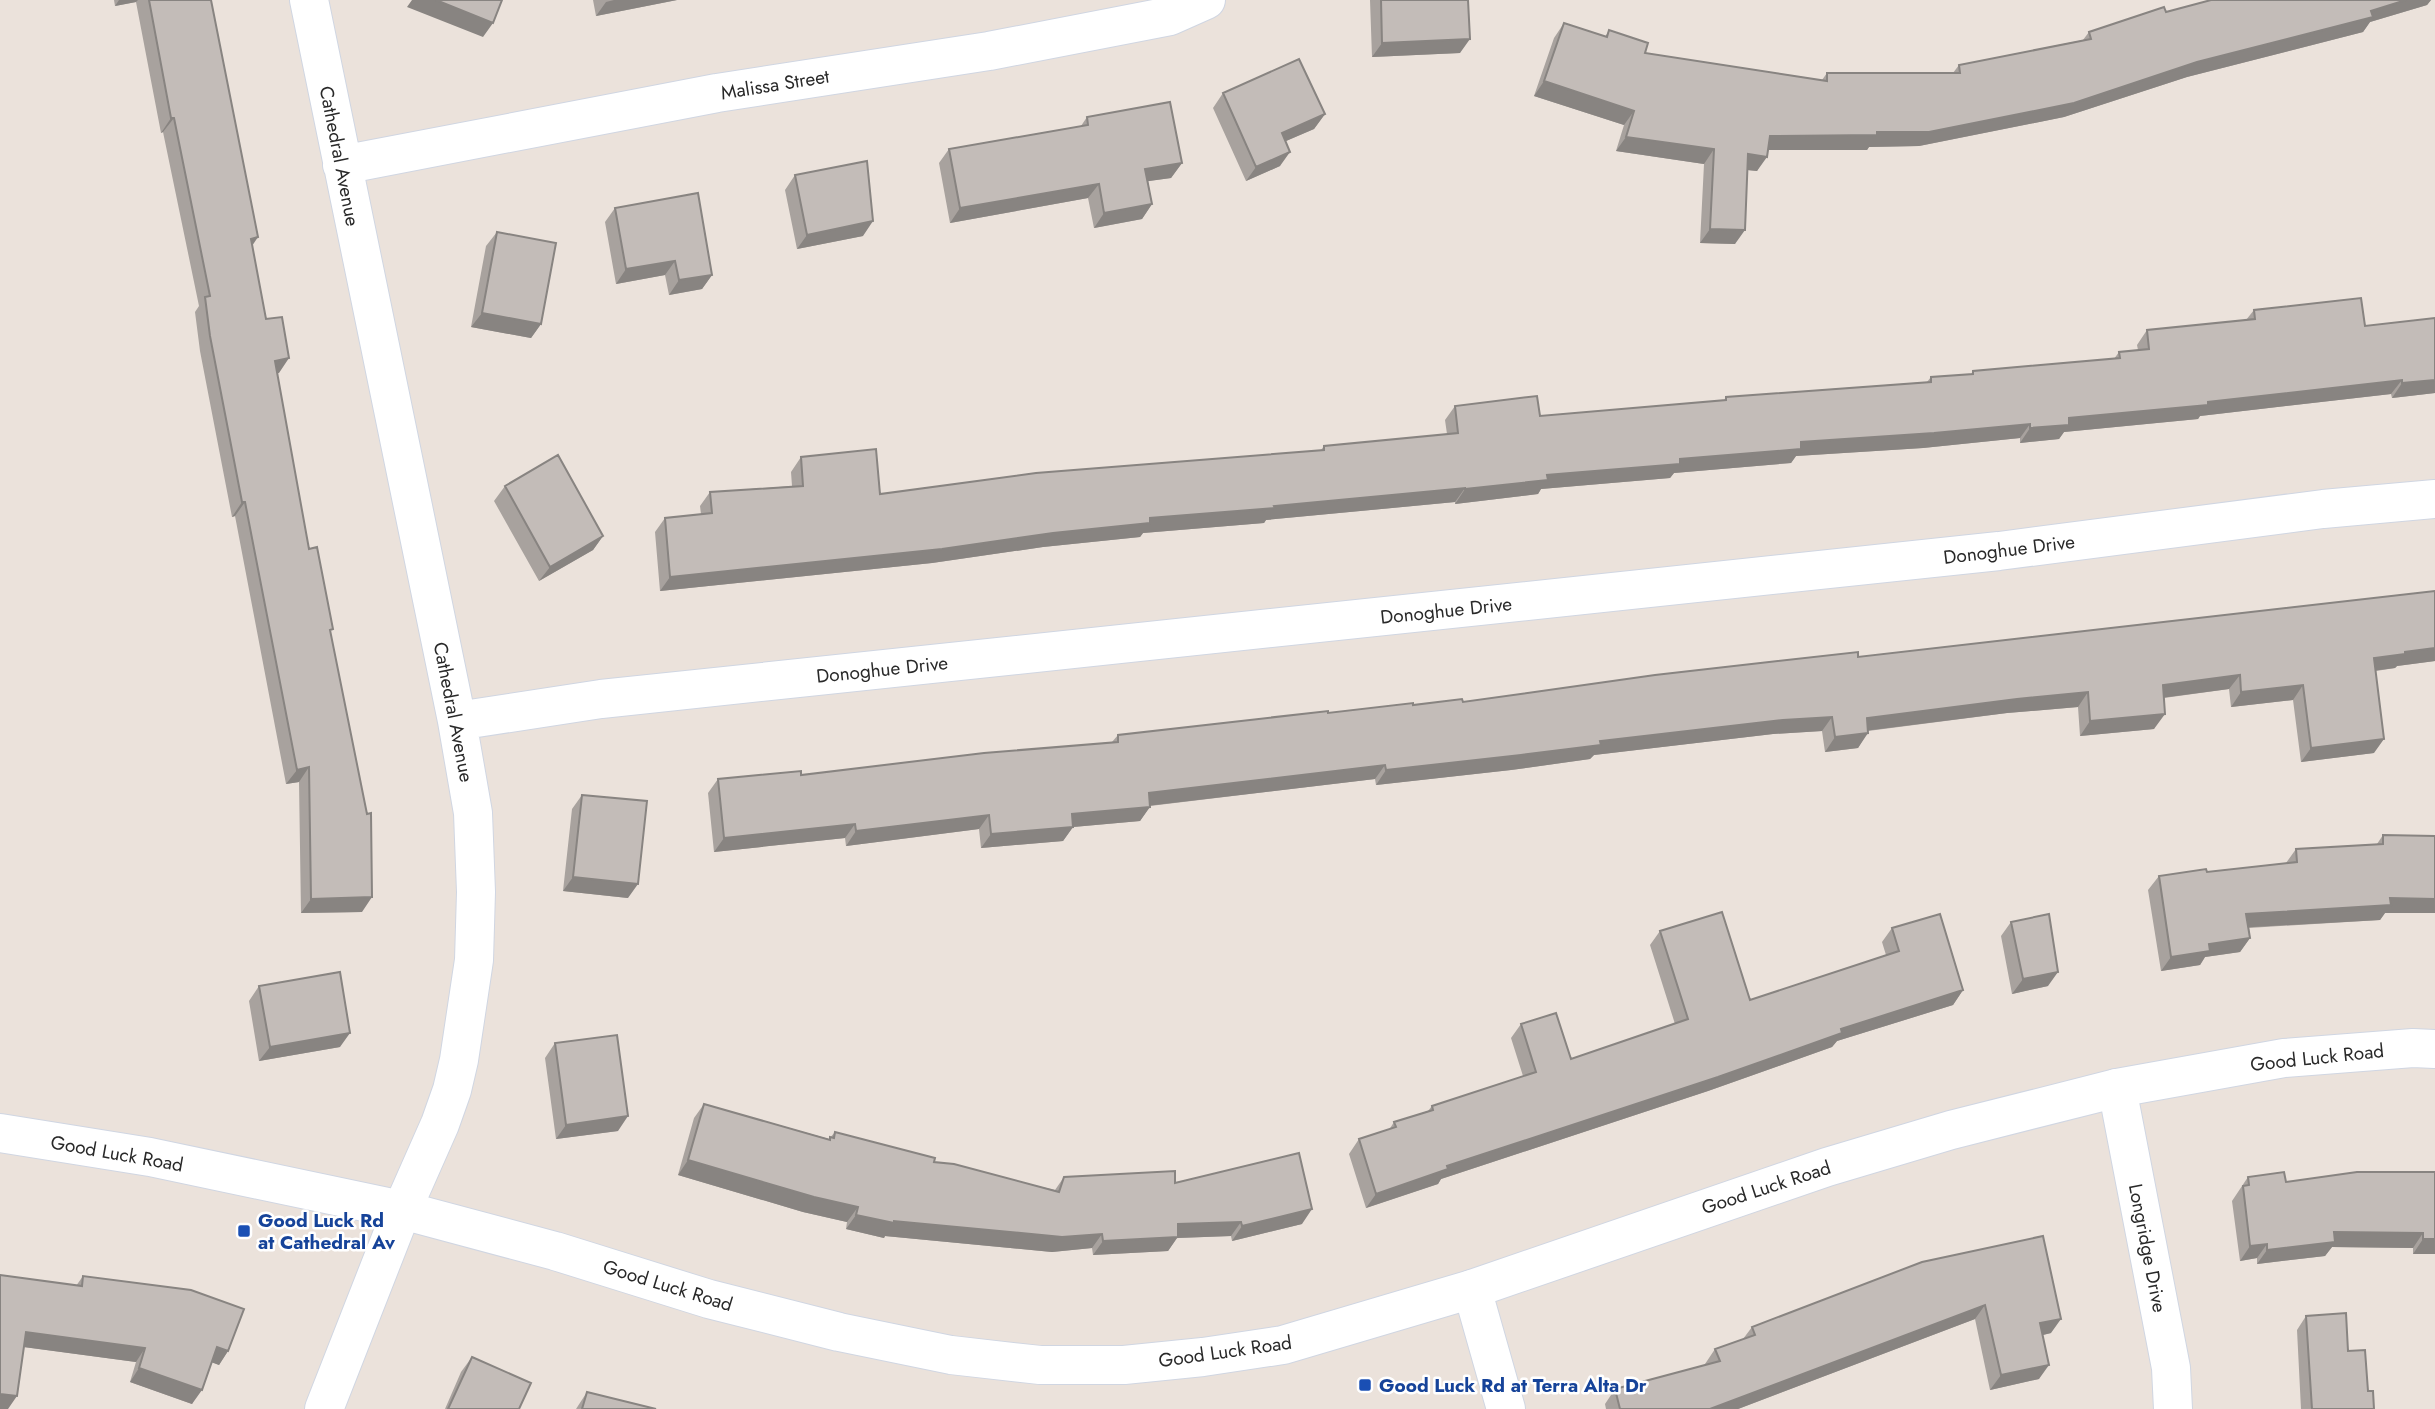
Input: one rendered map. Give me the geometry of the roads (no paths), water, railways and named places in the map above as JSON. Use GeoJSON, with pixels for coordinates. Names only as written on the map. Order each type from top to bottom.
{"type":"FeatureCollection","features":[{"type":"Feature","properties":{"kind":"street","name":"Cathedral Avenue"},"geometry":{"type":"LineString","coordinates":[[309,0],[457,721],[473,813],[476,892],[474,960],[452,1090],[324,1409]]}},
{"type":"Feature","properties":{"kind":"street","name":"Malissa Street"},"geometry":{"type":"LineString","coordinates":[[342,165],[717,93],[1002,49],[1170,16],[1206,0]]}},
{"type":"Feature","properties":{"kind":"street","name":"Donoghue Drive"},"geometry":{"type":"LineString","coordinates":[[457,721],[614,698],[1999,551],[2323,509],[2435,499]]}},
{"type":"Feature","properties":{"kind":"street","name":"Good Luck Road"},"geometry":{"type":"LineString","coordinates":[[0,1133],[150,1157],[402,1210],[555,1251],[709,1299],[839,1332],[950,1355],[1040,1365],[1124,1365],[1283,1345],[1472,1289],[1827,1167],[1951,1130],[2117,1088],[2284,1058],[2413,1048],[2435,1049]]}},
{"type":"Feature","properties":{"kind":"street","name":"Longridge Drive"},"geometry":{"type":"LineString","coordinates":[[2117,1088],[2171,1368],[2173,1409]]}},
{"type":"Feature","properties":{"kind":"street"},"geometry":{"type":"LineString","coordinates":[[1472,1289],[1506,1409]]}},
{"type":"Feature","properties":{"kind":"place","name":"Good Luck Rd at Cathedral Av"},"geometry":{"type":"Point","coordinates":[244,1231]}},
{"type":"Feature","properties":{"kind":"place","name":"Good Luck Rd at Terra Alta Dr"},"geometry":{"type":"Point","coordinates":[1365,1385]}}]}
